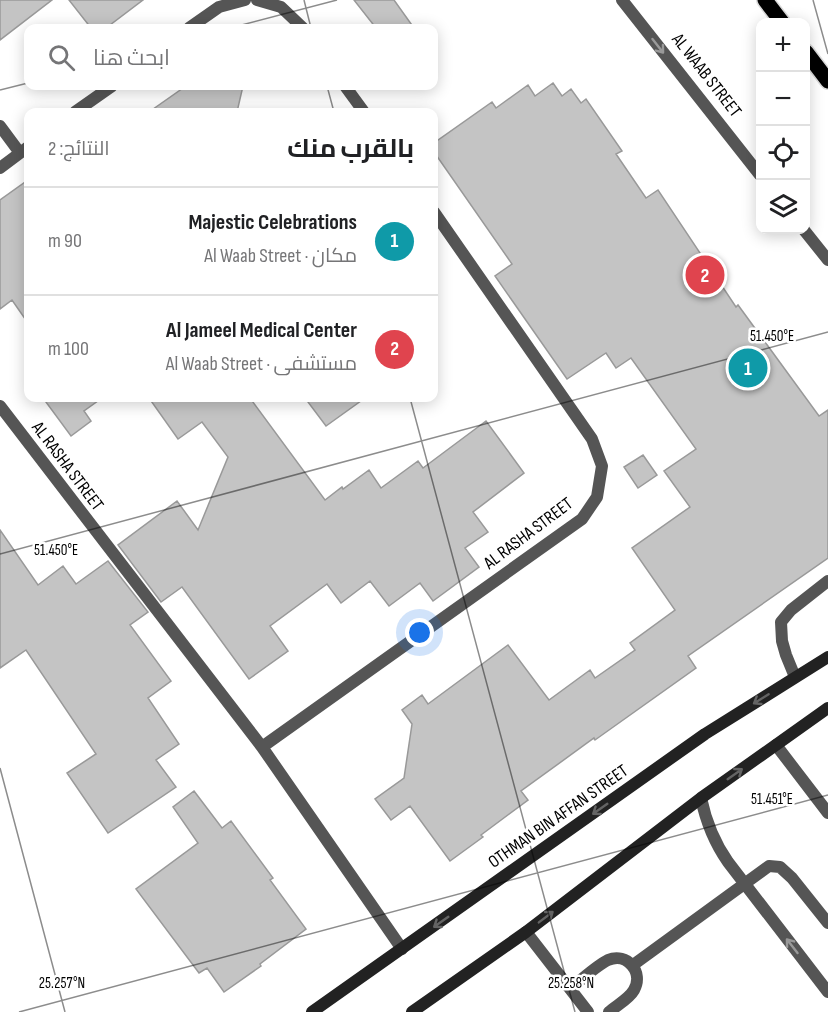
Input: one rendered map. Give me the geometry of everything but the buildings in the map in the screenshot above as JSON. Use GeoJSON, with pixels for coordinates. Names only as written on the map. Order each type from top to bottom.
{"type":"FeatureCollection","features":[{"type":"Feature","properties":{"kind":"main road"},"geometry":{"type":"LineString","coordinates":[[765,0],[779,18]]}},
{"type":"Feature","properties":{"kind":"main road"},"geometry":{"type":"LineString","coordinates":[[810,57],[828,81]]}},
{"type":"Feature","properties":{"kind":"street"},"geometry":{"type":"LineString","coordinates":[[195,24],[219,7],[245,0]]}},
{"type":"Feature","properties":{"kind":"street"},"geometry":{"type":"LineString","coordinates":[[256,0],[281,7],[299,24]]}},
{"type":"Feature","properties":{"kind":"street","name":"AL WAAB STREET"},"geometry":{"type":"LineString","coordinates":[[622,0],[756,170]]}},
{"type":"Feature","properties":{"kind":"street"},"geometry":{"type":"LineString","coordinates":[[81,108],[106,90]]}},
{"type":"Feature","properties":{"kind":"street"},"geometry":{"type":"LineString","coordinates":[[348,90],[361,108]]}},
{"type":"Feature","properties":{"kind":"street"},"geometry":{"type":"LineString","coordinates":[[0,126],[24,150],[0,168]]}},
{"type":"Feature","properties":{"kind":"street","name":"AL RASHA STREET"},"geometry":{"type":"LineString","coordinates":[[262,747],[582,519],[597,497],[602,466],[592,439],[438,218]]}},
{"type":"Feature","properties":{"kind":"street"},"geometry":{"type":"LineString","coordinates":[[807,234],[828,260]]}},
{"type":"Feature","properties":{"kind":"street","name":"AL RASHA STREET"},"geometry":{"type":"LineString","coordinates":[[0,406],[262,747],[402,949]]}},
{"type":"Feature","properties":{"kind":"street"},"geometry":{"type":"LineString","coordinates":[[795,677],[782,641],[782,622],[791,610],[828,580]]}},
{"type":"Feature","properties":{"kind":"street","name":"OTHMAN BIN AFFAN STREET"},"geometry":{"type":"LineString","coordinates":[[312,1012],[705,734],[828,657]]}},
{"type":"Feature","properties":{"kind":"street"},"geometry":{"type":"LineString","coordinates":[[412,1012],[526,932],[701,798],[828,708]]}},
{"type":"Feature","properties":{"kind":"street"},"geometry":{"type":"LineString","coordinates":[[776,745],[828,813]]}},
{"type":"Feature","properties":{"kind":"street"},"geometry":{"type":"LineString","coordinates":[[701,798],[710,832],[718,848],[828,992]]}},
{"type":"Feature","properties":{"kind":"street"},"geometry":{"type":"LineString","coordinates":[[633,965],[769,866],[780,867],[792,878],[828,923]]}},
{"type":"Feature","properties":{"kind":"street"},"geometry":{"type":"LineString","coordinates":[[526,932],[588,1012]]}},
{"type":"Feature","properties":{"kind":"street"},"geometry":{"type":"LineString","coordinates":[[570,989],[609,960],[618,958],[626,960],[637,972],[636,988],[609,1012]]}},
{"type":"Feature","properties":{"kind":"place","name":"Al Jameel Medical Center"},"geometry":{"type":"Point","coordinates":[705,275]}},
{"type":"Feature","properties":{"kind":"place","name":"Majestic Celebrations"},"geometry":{"type":"Point","coordinates":[748,368]}}]}
